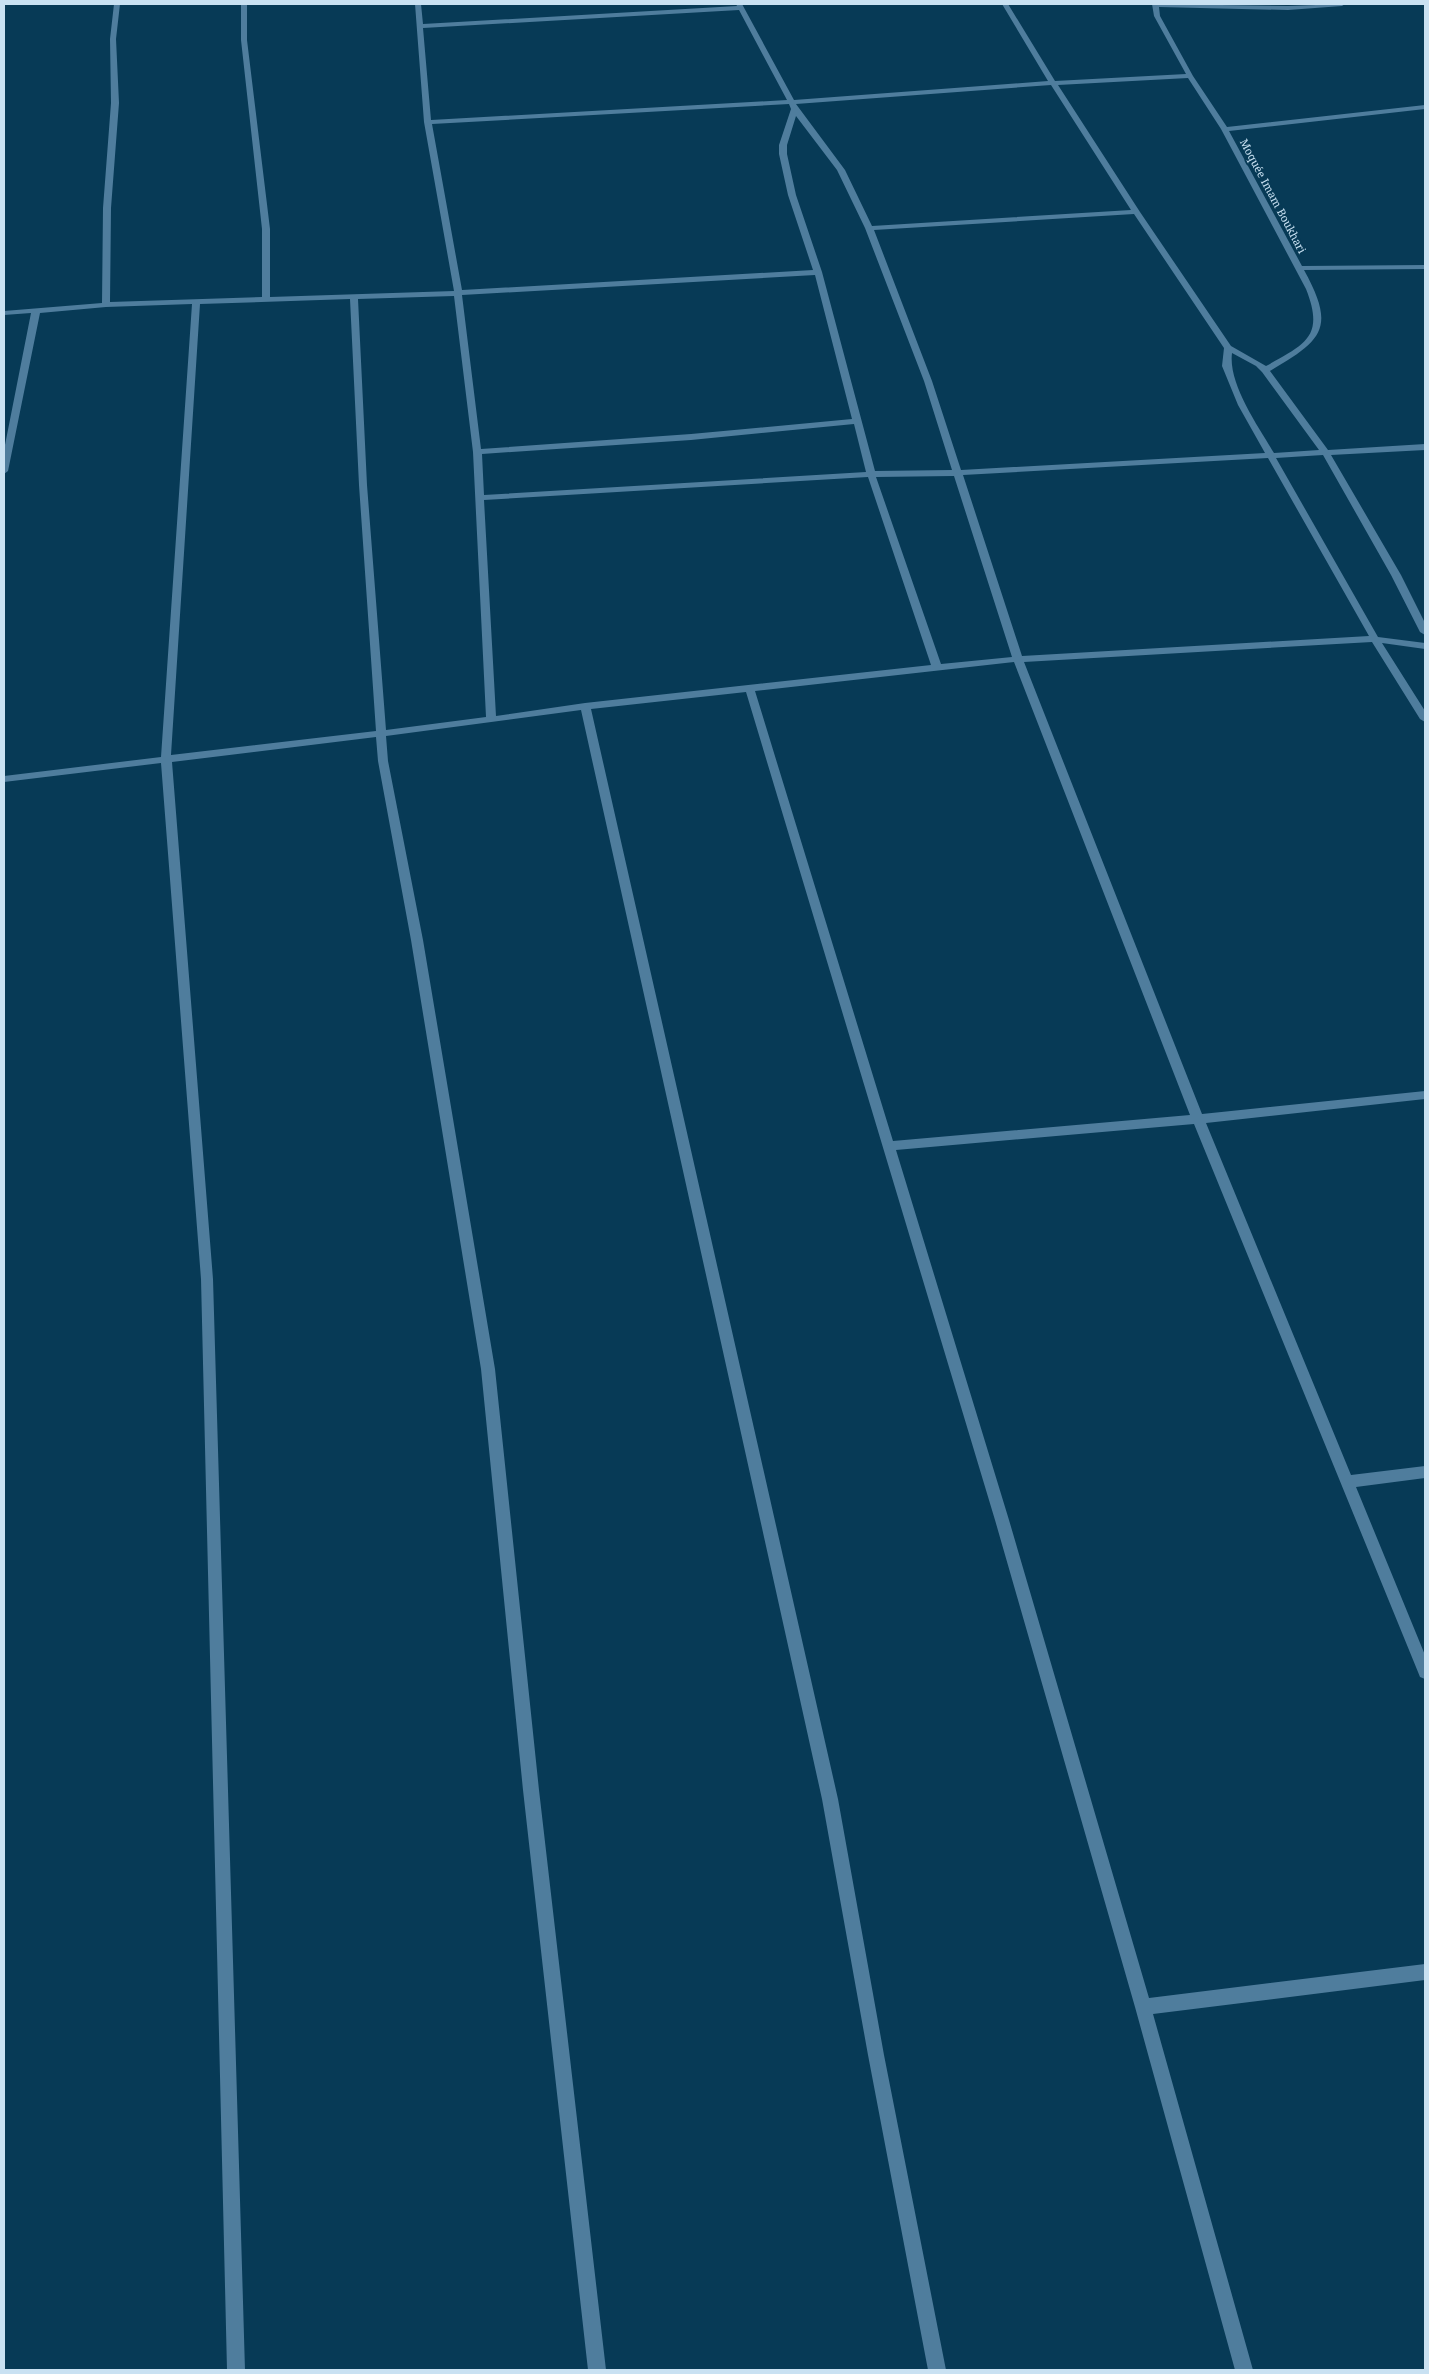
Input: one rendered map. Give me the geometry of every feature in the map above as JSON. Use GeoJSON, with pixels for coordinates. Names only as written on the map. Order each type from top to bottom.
{"type":"FeatureCollection","features":[{"type":"Feature","properties":{"kind":"street"},"geometry":{"type":"LineString","coordinates":[[106,305],[107,208],[115,103],[113,39],[117,4]]}},
{"type":"Feature","properties":{"kind":"street"},"geometry":{"type":"LineString","coordinates":[[244,4],[244,40],[266,229],[266,300]]}},
{"type":"Feature","properties":{"kind":"street"},"geometry":{"type":"LineString","coordinates":[[418,4],[428,122],[458,293],[477,452],[491,720]]}},
{"type":"Feature","properties":{"kind":"street"},"geometry":{"type":"LineString","coordinates":[[1005,4],[1136,212],[1228,348],[1259,364],[1265,370],[1326,454],[1396,575],[1425,632]]}},
{"type":"Feature","properties":{"kind":"street"},"geometry":{"type":"LineString","coordinates":[[1155,5],[1288,8],[1342,4]]}},
{"type":"Feature","properties":{"kind":"street","name":"Moquée Imam Boukhari"},"geometry":{"type":"LineString","coordinates":[[1155,5],[1157,16],[1190,76],[1225,129],[1298,268],[1425,267]]}},
{"type":"Feature","properties":{"kind":"street"},"geometry":{"type":"LineString","coordinates":[[419,26],[740,6],[793,106],[841,170],[869,228],[898,299],[1018,659],[1198,1120],[1425,1672]]}},
{"type":"Feature","properties":{"kind":"street"},"geometry":{"type":"LineString","coordinates":[[428,122],[793,106],[1053,83],[1190,76]]}},
{"type":"Feature","properties":{"kind":"street"},"geometry":{"type":"LineString","coordinates":[[793,106],[782,154],[792,195],[818,272],[871,474],[937,668]]}},
{"type":"Feature","properties":{"kind":"street"},"geometry":{"type":"LineString","coordinates":[[1225,129],[1425,107]]}},
{"type":"Feature","properties":{"kind":"street"},"geometry":{"type":"LineString","coordinates":[[869,228],[1136,212]]}},
{"type":"Feature","properties":{"kind":"street"},"geometry":{"type":"LineString","coordinates":[[1265,370],[1298,352],[1313,339],[1320,318],[1309,285],[1298,268]]}},
{"type":"Feature","properties":{"kind":"street"},"geometry":{"type":"LineString","coordinates":[[4,313],[106,305],[458,293],[818,272]]}},
{"type":"Feature","properties":{"kind":"street"},"geometry":{"type":"LineString","coordinates":[[354,296],[363,485],[383,761],[417,940],[488,1369],[531,1790],[598,2370]]}},
{"type":"Feature","properties":{"kind":"street"},"geometry":{"type":"LineString","coordinates":[[196,303],[166,758],[207,1279],[236,2370]]}},
{"type":"Feature","properties":{"kind":"street"},"geometry":{"type":"LineString","coordinates":[[4,471],[36,311]]}},
{"type":"Feature","properties":{"kind":"street"},"geometry":{"type":"LineString","coordinates":[[1228,348],[1226,366],[1242,405],[1375,638],[1425,720]]}},
{"type":"Feature","properties":{"kind":"street"},"geometry":{"type":"LineString","coordinates":[[477,452],[691,437],[858,421]]}},
{"type":"Feature","properties":{"kind":"street"},"geometry":{"type":"LineString","coordinates":[[479,498],[871,474],[957,473],[1425,447]]}},
{"type":"Feature","properties":{"kind":"street"},"geometry":{"type":"LineString","coordinates":[[4,779],[491,720],[585,706],[1018,659],[1375,638],[1425,646]]}},
{"type":"Feature","properties":{"kind":"street"},"geometry":{"type":"LineString","coordinates":[[750,689],[887,1146],[1002,1520],[1143,2007],[1244,2370]]}},
{"type":"Feature","properties":{"kind":"street"},"geometry":{"type":"LineString","coordinates":[[585,706],[830,1799],[878,2065],[937,2370]]}},
{"type":"Feature","properties":{"kind":"street"},"geometry":{"type":"LineString","coordinates":[[887,1146],[1198,1120],[1425,1094]]}},
{"type":"Feature","properties":{"kind":"street"},"geometry":{"type":"LineString","coordinates":[[1347,1482],[1425,1472]]}},
{"type":"Feature","properties":{"kind":"street"},"geometry":{"type":"LineString","coordinates":[[1143,2007],[1425,1972]]}}]}
